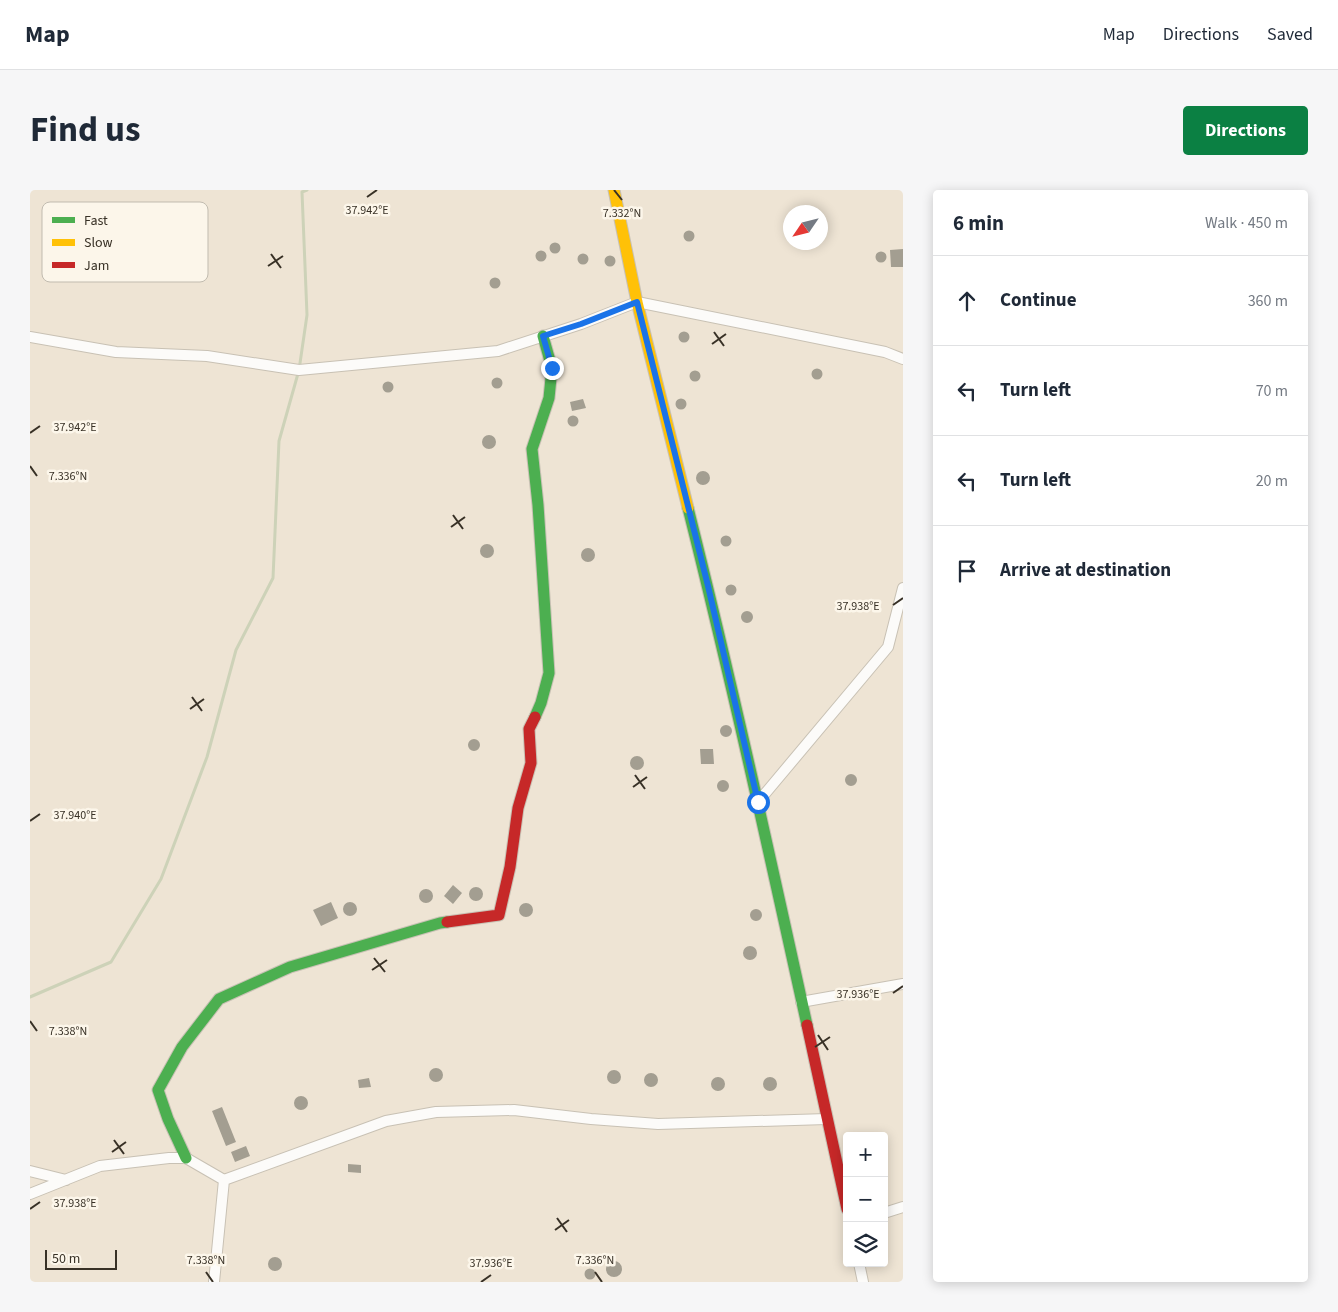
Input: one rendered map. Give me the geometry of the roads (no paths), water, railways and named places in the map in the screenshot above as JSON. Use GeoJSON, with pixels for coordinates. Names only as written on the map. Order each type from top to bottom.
{"type":"FeatureCollection","features":[{"type":"Feature","properties":{"kind":"street"},"geometry":{"type":"LineString","coordinates":[[614,190],[637,302],[708,586],[758,802],[843,1191]]}},
{"type":"Feature","properties":{"kind":"street"},"geometry":{"type":"LineString","coordinates":[[30,338],[116,352],[207,356],[299,370],[498,351],[581,324],[637,302],[885,352],[903,359]]}},
{"type":"Feature","properties":{"kind":"street"},"geometry":{"type":"LineString","coordinates":[[186,1158],[168,1119],[158,1090],[182,1047],[219,999],[290,967],[440,923],[500,915],[510,867],[518,808],[531,763],[529,729],[541,703],[549,673],[538,505],[532,449],[549,398],[552,368],[543,336]]}},
{"type":"Feature","properties":{"kind":"street"},"geometry":{"type":"LineString","coordinates":[[758,802],[888,647],[903,588]]}},
{"type":"Feature","properties":{"kind":"street"},"geometry":{"type":"LineString","coordinates":[[801,1002],[903,984]]}},
{"type":"Feature","properties":{"kind":"street"},"geometry":{"type":"LineString","coordinates":[[224,1180],[386,1121],[436,1112],[514,1110],[591,1119],[658,1124],[827,1119]]}},
{"type":"Feature","properties":{"kind":"street"},"geometry":{"type":"LineString","coordinates":[[30,1194],[100,1166],[168,1158],[186,1158],[224,1180]]}},
{"type":"Feature","properties":{"kind":"street"},"geometry":{"type":"LineString","coordinates":[[30,1172],[66,1180]]}},
{"type":"Feature","properties":{"kind":"street"},"geometry":{"type":"LineString","coordinates":[[214,1282],[224,1180]]}},
{"type":"Feature","properties":{"kind":"street"},"geometry":{"type":"LineString","coordinates":[[888,1212],[903,1206]]}},
{"type":"Feature","properties":{"kind":"street"},"geometry":{"type":"LineString","coordinates":[[860,1267],[863,1282]]}},
{"type":"Feature","properties":{"kind":"waterway"},"geometry":{"type":"LineString","coordinates":[[30,997],[111,962],[161,879],[207,757],[236,650],[273,578],[279,441],[299,370],[307,315],[302,192],[307,190]]}}]}
